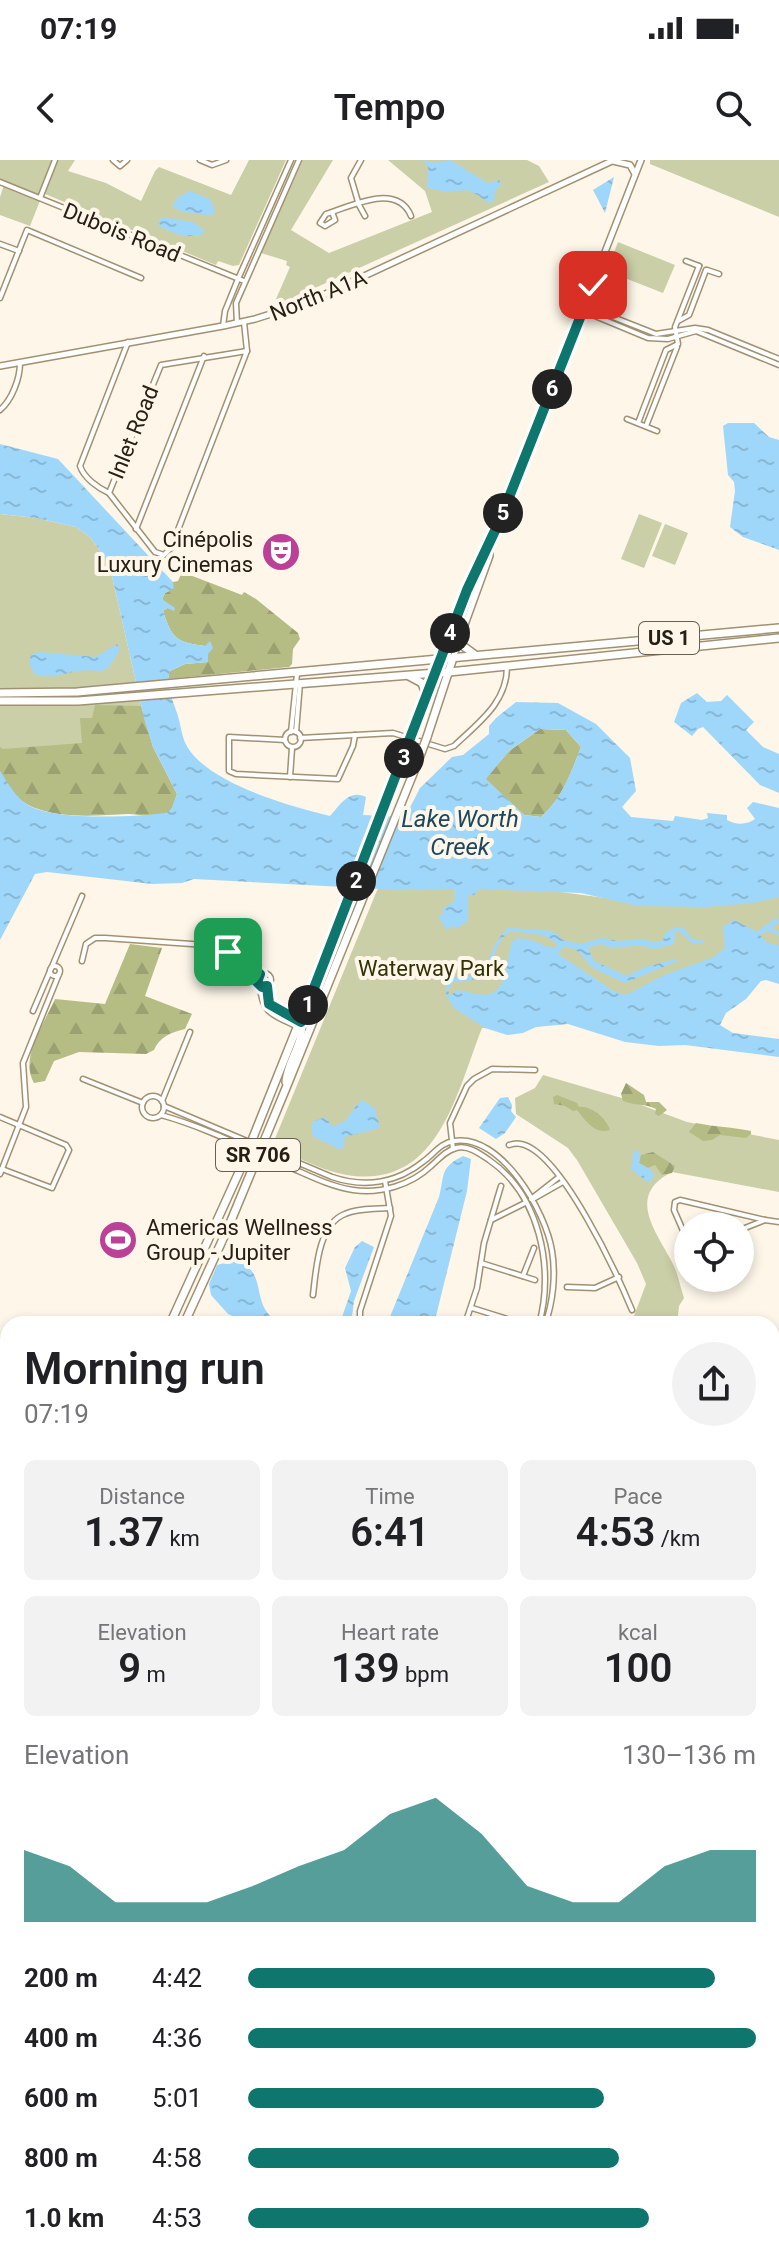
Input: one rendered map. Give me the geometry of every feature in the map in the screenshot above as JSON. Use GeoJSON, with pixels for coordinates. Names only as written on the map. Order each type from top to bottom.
{"type":"FeatureCollection","features":[{"type":"Feature","properties":{"kind":"main road","name":"US 1"},"geometry":{"type":"LineString","coordinates":[[0,701],[53,702],[298,671],[779,628]]}},
{"type":"Feature","properties":{"kind":"main road"},"geometry":{"type":"LineString","coordinates":[[459,638],[463,646],[476,655]]}},
{"type":"Feature","properties":{"kind":"main road","name":"US 1"},"geometry":{"type":"LineString","coordinates":[[174,688],[449,672],[779,638]]}},
{"type":"Feature","properties":{"kind":"main road","name":"SR 706"},"geometry":{"type":"LineString","coordinates":[[173,1316],[224,1209],[314,991],[440,658]]}},
{"type":"Feature","properties":{"kind":"main road","name":"SR 706"},"geometry":{"type":"LineString","coordinates":[[187,1316],[228,1228],[326,991],[427,737],[453,658]]}},
{"type":"Feature","properties":{"kind":"main road"},"geometry":{"type":"LineString","coordinates":[[405,675],[422,683],[427,697]]}},
{"type":"Feature","properties":{"kind":"main road","name":"US 1"},"geometry":{"type":"LineString","coordinates":[[0,693],[129,692]]}},
{"type":"Feature","properties":{"kind":"main road"},"geometry":{"type":"LineString","coordinates":[[286,1088],[288,1069],[302,1036],[300,1024]]}},
{"type":"Feature","properties":{"kind":"main road"},"geometry":{"type":"LineString","coordinates":[[175,1311],[181,1316]]}},
{"type":"Feature","properties":{"kind":"street"},"geometry":{"type":"LineString","coordinates":[[40,198],[55,160]]}},
{"type":"Feature","properties":{"kind":"street"},"geometry":{"type":"LineString","coordinates":[[113,160],[119,166],[127,160]]}},
{"type":"Feature","properties":{"kind":"street"},"geometry":{"type":"LineString","coordinates":[[200,160],[212,165],[226,160]]}},
{"type":"Feature","properties":{"kind":"street"},"geometry":{"type":"LineString","coordinates":[[223,326],[225,311],[238,279],[291,160]]}},
{"type":"Feature","properties":{"kind":"street"},"geometry":{"type":"LineString","coordinates":[[128,342],[80,466],[81,471],[109,493],[155,552],[164,555],[171,548],[247,351],[234,310],[299,160]]}},
{"type":"Feature","properties":{"kind":"street"},"geometry":{"type":"LineString","coordinates":[[361,160],[351,178],[365,216]]}},
{"type":"Feature","properties":{"kind":"street"},"geometry":{"type":"LineString","coordinates":[[614,160],[630,165],[635,175]]}},
{"type":"Feature","properties":{"kind":"street","name":"North A1A"},"geometry":{"type":"LineString","coordinates":[[0,366],[240,323],[306,303],[614,160]]}},
{"type":"Feature","properties":{"kind":"street"},"geometry":{"type":"LineString","coordinates":[[440,658],[472,578],[489,545],[641,160]]}},
{"type":"Feature","properties":{"kind":"street","name":"Dubois Road"},"geometry":{"type":"LineString","coordinates":[[0,182],[244,281]]}},
{"type":"Feature","properties":{"kind":"street"},"geometry":{"type":"LineString","coordinates":[[332,212],[370,200],[394,198],[407,207],[411,216]]}},
{"type":"Feature","properties":{"kind":"street"},"geometry":{"type":"LineString","coordinates":[[0,298],[27,230],[141,278]]}},
{"type":"Feature","properties":{"kind":"street"},"geometry":{"type":"LineString","coordinates":[[0,244],[19,251]]}},
{"type":"Feature","properties":{"kind":"street"},"geometry":{"type":"LineString","coordinates":[[686,261],[719,274]]}},
{"type":"Feature","properties":{"kind":"street"},"geometry":{"type":"LineString","coordinates":[[646,426],[678,344],[677,321],[699,266]]}},
{"type":"Feature","properties":{"kind":"street"},"geometry":{"type":"LineString","coordinates":[[677,321],[689,315],[706,270]]}},
{"type":"Feature","properties":{"kind":"street"},"geometry":{"type":"LineString","coordinates":[[584,309],[656,334],[676,335],[695,328],[708,330],[779,362]]}},
{"type":"Feature","properties":{"kind":"street"},"geometry":{"type":"LineString","coordinates":[[638,423],[666,350],[678,344]]}},
{"type":"Feature","properties":{"kind":"street","name":"Inlet Road"},"geometry":{"type":"LineString","coordinates":[[109,493],[159,367],[164,363],[247,351]]}},
{"type":"Feature","properties":{"kind":"street"},"geometry":{"type":"LineString","coordinates":[[136,529],[204,356]]}},
{"type":"Feature","properties":{"kind":"street"},"geometry":{"type":"LineString","coordinates":[[0,410],[8,402],[20,372],[20,363]]}},
{"type":"Feature","properties":{"kind":"street"},"geometry":{"type":"LineString","coordinates":[[627,419],[657,431]]}},
{"type":"Feature","properties":{"kind":"street"},"geometry":{"type":"LineString","coordinates":[[453,658],[490,556],[489,545]]}},
{"type":"Feature","properties":{"kind":"street"},"geometry":{"type":"LineString","coordinates":[[355,735],[338,779],[230,773],[228,767],[229,737],[285,740],[296,734],[393,733],[438,748],[454,746],[496,705],[507,678],[507,667]]}},
{"type":"Feature","properties":{"kind":"street"},"geometry":{"type":"LineString","coordinates":[[292,747],[299,744],[296,734],[298,671]]}},
{"type":"Feature","properties":{"kind":"street"},"geometry":{"type":"LineString","coordinates":[[285,740],[292,747],[290,777]]}},
{"type":"Feature","properties":{"kind":"street"},"geometry":{"type":"LineString","coordinates":[[33,1011],[82,896]]}},
{"type":"Feature","properties":{"kind":"street"},"geometry":{"type":"LineString","coordinates":[[82,961],[82,950],[95,938],[206,945],[221,949],[260,974],[267,973],[271,981],[267,986],[269,1004],[300,1024]]}},
{"type":"Feature","properties":{"kind":"street"},"geometry":{"type":"LineString","coordinates":[[0,1117],[19,1126],[66,1145],[69,1150],[67,1157],[52,1188],[1,1172],[19,1126],[27,1098],[23,1063],[59,974],[58,967],[51,969]]}},
{"type":"Feature","properties":{"kind":"street"},"geometry":{"type":"LineString","coordinates":[[260,974],[257,980],[263,1006],[272,1015],[300,1024]]}},
{"type":"Feature","properties":{"kind":"street"},"geometry":{"type":"LineString","coordinates":[[260,986],[267,986]]}},
{"type":"Feature","properties":{"kind":"street"},"geometry":{"type":"LineString","coordinates":[[161,1115],[190,1032]]}},
{"type":"Feature","properties":{"kind":"street"},"geometry":{"type":"LineString","coordinates":[[453,1149],[450,1123],[467,1086],[474,1079],[492,1069],[535,1070]]}},
{"type":"Feature","properties":{"kind":"street"},"geometry":{"type":"LineString","coordinates":[[83,1079],[143,1103]]}},
{"type":"Feature","properties":{"kind":"street"},"geometry":{"type":"LineString","coordinates":[[250,1145],[161,1115],[148,1117],[143,1111],[143,1103],[153,1096],[163,1104],[250,1145],[260,1151],[338,1187],[363,1192],[387,1189],[417,1176],[453,1149],[477,1152],[494,1164],[525,1203],[537,1229],[546,1272],[543,1316]]}},
{"type":"Feature","properties":{"kind":"street"},"geometry":{"type":"LineString","coordinates":[[260,1151],[341,1180],[363,1183],[403,1175],[428,1159],[440,1146],[452,1141],[462,1140],[480,1145],[508,1167],[538,1210],[552,1251],[553,1283],[544,1316]]}},
{"type":"Feature","properties":{"kind":"street"},"geometry":{"type":"LineString","coordinates":[[509,1145],[523,1144],[540,1156],[563,1182],[608,1254],[632,1310]]}},
{"type":"Feature","properties":{"kind":"street"},"geometry":{"type":"LineString","coordinates":[[491,1220],[525,1203],[559,1177]]}},
{"type":"Feature","properties":{"kind":"street"},"geometry":{"type":"LineString","coordinates":[[360,1316],[384,1243],[390,1208],[385,1181]]}},
{"type":"Feature","properties":{"kind":"street"},"geometry":{"type":"LineString","coordinates":[[531,1199],[563,1182]]}},
{"type":"Feature","properties":{"kind":"street"},"geometry":{"type":"LineString","coordinates":[[468,1316],[501,1186]]}},
{"type":"Feature","properties":{"kind":"street"},"geometry":{"type":"LineString","coordinates":[[675,1212],[675,1202],[680,1200],[731,1212]]}},
{"type":"Feature","properties":{"kind":"street"},"geometry":{"type":"LineString","coordinates":[[313,1295],[315,1264],[335,1220],[350,1212],[390,1208]]}},
{"type":"Feature","properties":{"kind":"street"},"geometry":{"type":"LineString","coordinates":[[754,1217],[779,1222]]}},
{"type":"Feature","properties":{"kind":"street"},"geometry":{"type":"LineString","coordinates":[[754,1224],[765,1220]]}},
{"type":"Feature","properties":{"kind":"street"},"geometry":{"type":"LineString","coordinates":[[523,1276],[534,1248]]}},
{"type":"Feature","properties":{"kind":"street"},"geometry":{"type":"LineString","coordinates":[[481,1263],[535,1280]]}},
{"type":"Feature","properties":{"kind":"street"},"geometry":{"type":"LineString","coordinates":[[567,1287],[595,1288],[619,1277]]}},
{"type":"Feature","properties":{"kind":"street"},"geometry":{"type":"LineString","coordinates":[[472,1308],[498,1316]]}},
{"type":"Feature","properties":{"kind":"green space"},"geometry":{"type":"Polygon","coordinates":[[[0,160],[56,160],[30,226],[0,215],[4,185],[0,183],[0,160]]]}},
{"type":"Feature","properties":{"kind":"green space"},"geometry":{"type":"Polygon","coordinates":[[[57,160],[75,160],[68,171],[106,183],[141,201],[159,167],[231,195],[249,160],[286,160],[239,265],[233,266],[218,261],[216,265],[45,194],[57,160]]]}},
{"type":"Feature","properties":{"kind":"green space"},"geometry":{"type":"Polygon","coordinates":[[[303,160],[333,160],[291,230],[329,253],[432,212],[425,191],[388,160],[527,160],[539,166],[549,182],[284,302],[276,299],[290,267],[286,265],[287,261],[261,253],[303,160]]]}},
{"type":"Feature","properties":{"kind":"green space"},"geometry":{"type":"Polygon","coordinates":[[[650,160],[779,160],[779,217],[650,164],[650,160]]]}},
{"type":"Feature","properties":{"kind":"green space"},"geometry":{"type":"Polygon","coordinates":[[[618,242],[675,265],[663,293],[607,271],[618,242]]]}},
{"type":"Feature","properties":{"kind":"green space"},"geometry":{"type":"Polygon","coordinates":[[[0,514],[76,527],[90,537],[109,563],[145,722],[3,775],[0,771],[0,514]]]}},
{"type":"Feature","properties":{"kind":"green space"},"geometry":{"type":"Polygon","coordinates":[[[639,514],[662,523],[644,568],[621,559],[639,514]]]}},
{"type":"Feature","properties":{"kind":"green space"},"geometry":{"type":"Polygon","coordinates":[[[665,524],[688,533],[675,565],[652,556],[665,524]]]}},
{"type":"Feature","properties":{"kind":"green space"},"geometry":{"type":"Polygon","coordinates":[[[182,572],[242,595],[244,592],[298,633],[300,639],[293,649],[292,664],[289,667],[168,679],[170,671],[185,664],[208,662],[205,646],[176,638],[163,611],[167,608],[162,599],[165,593],[173,589],[173,582],[178,581],[182,572]]]}},
{"type":"Feature","properties":{"kind":"green space"},"geometry":{"type":"Polygon","coordinates":[[[95,705],[141,706],[153,747],[177,794],[166,814],[92,816],[54,813],[21,801],[9,789],[0,772],[0,747],[82,743],[80,718],[92,718],[95,705]]]}},
{"type":"Feature","properties":{"kind":"green space"},"geometry":{"type":"Polygon","coordinates":[[[540,729],[566,730],[581,747],[560,794],[541,817],[524,815],[485,779],[509,751],[540,729]]]}},
{"type":"Feature","properties":{"kind":"green space","name":"Waterway Park"},"geometry":{"type":"Polygon","coordinates":[[[378,888],[531,888],[635,902],[779,893],[779,949],[564,1022],[525,1029],[482,1028],[452,1107],[439,1132],[423,1152],[403,1168],[378,1176],[347,1175],[318,1167],[272,1146],[378,888]]]}},
{"type":"Feature","properties":{"kind":"green space"},"geometry":{"type":"Polygon","coordinates":[[[130,944],[162,948],[145,996],[192,1014],[185,1029],[166,1036],[146,1054],[79,1052],[54,1061],[45,1081],[34,1083],[30,1073],[31,1052],[55,999],[105,1004],[130,944]]]}},
{"type":"Feature","properties":{"kind":"green space"},"geometry":{"type":"Polygon","coordinates":[[[543,1075],[625,1099],[687,1122],[779,1140],[779,1192],[672,1172],[658,1181],[650,1191],[648,1214],[674,1266],[674,1292],[682,1292],[684,1298],[678,1316],[634,1316],[646,1284],[637,1263],[577,1160],[568,1148],[516,1114],[515,1098],[535,1088],[543,1075]]]}},
{"type":"Feature","properties":{"kind":"green space"},"geometry":{"type":"Polygon","coordinates":[[[626,1083],[644,1095],[646,1102],[659,1102],[667,1110],[659,1116],[652,1107],[623,1101],[621,1094],[626,1083]]]}},
{"type":"Feature","properties":{"kind":"green space"},"geometry":{"type":"Polygon","coordinates":[[[557,1095],[577,1103],[579,1107],[593,1110],[606,1121],[610,1130],[595,1129],[577,1110],[554,1104],[553,1097],[557,1095]]]}},
{"type":"Feature","properties":{"kind":"green space"},"geometry":{"type":"Polygon","coordinates":[[[696,1123],[751,1131],[751,1134],[746,1138],[720,1135],[703,1141],[689,1132],[696,1123]]]}},
{"type":"Feature","properties":{"kind":"green space"},"geometry":{"type":"Polygon","coordinates":[[[653,1152],[675,1166],[672,1173],[662,1175],[655,1165],[648,1168],[639,1163],[641,1155],[653,1152]]]}},
{"type":"Feature","properties":{"kind":"water"},"geometry":{"type":"Polygon","coordinates":[[[423,160],[434,163],[450,160],[488,183],[499,180],[502,185],[496,189],[494,201],[488,203],[466,190],[448,192],[427,188],[428,167],[423,160]]]}},
{"type":"Feature","properties":{"kind":"water"},"geometry":{"type":"Polygon","coordinates":[[[614,177],[605,213],[593,190],[614,177]]]}},
{"type":"Feature","properties":{"kind":"water"},"geometry":{"type":"Polygon","coordinates":[[[190,191],[210,199],[215,210],[212,216],[183,212],[172,207],[177,198],[190,191]]]}},
{"type":"Feature","properties":{"kind":"water"},"geometry":{"type":"Polygon","coordinates":[[[163,217],[193,222],[205,231],[200,236],[181,236],[159,226],[163,217]]]}},
{"type":"Feature","properties":{"kind":"water"},"geometry":{"type":"Polygon","coordinates":[[[728,423],[754,423],[769,437],[779,440],[779,550],[743,537],[730,527],[735,491],[734,482],[728,475],[723,426],[728,423]]]}},
{"type":"Feature","properties":{"kind":"water","name":"Lake Worth Creek"},"geometry":{"type":"Polygon","coordinates":[[[0,444],[58,459],[173,582],[174,589],[165,593],[162,599],[175,608],[174,611],[167,608],[163,611],[169,628],[181,641],[205,646],[210,641],[213,648],[208,654],[208,662],[185,664],[170,671],[170,692],[182,735],[199,761],[232,783],[273,800],[330,816],[350,796],[360,795],[366,797],[363,815],[405,817],[420,788],[452,757],[463,755],[489,734],[489,726],[516,702],[558,703],[596,724],[630,758],[636,791],[622,807],[631,817],[673,821],[675,816],[702,820],[708,818],[707,813],[727,815],[727,820],[741,824],[755,819],[747,808],[753,802],[779,808],[779,897],[708,907],[638,906],[581,893],[479,889],[474,895],[468,895],[468,921],[456,929],[453,926],[447,930],[438,917],[444,913],[442,909],[455,901],[454,889],[400,890],[194,879],[182,883],[152,884],[47,872],[35,874],[0,940],[0,771],[23,802],[56,814],[115,816],[165,813],[171,810],[177,794],[153,747],[145,722],[109,563],[90,537],[76,527],[0,514],[0,444]],[[540,729],[509,751],[486,779],[524,815],[541,817],[565,785],[581,747],[566,730],[540,729]]]}},
{"type":"Feature","properties":{"kind":"water"},"geometry":{"type":"Polygon","coordinates":[[[117,644],[120,650],[109,667],[100,672],[83,670],[42,676],[34,674],[29,662],[31,655],[38,652],[96,657],[117,644]]]}},
{"type":"Feature","properties":{"kind":"water"},"geometry":{"type":"Polygon","coordinates":[[[697,693],[707,702],[721,701],[727,695],[754,722],[746,730],[763,747],[779,754],[779,793],[760,785],[703,727],[692,736],[674,722],[681,703],[697,693]]]}},
{"type":"Feature","properties":{"kind":"water"},"geometry":{"type":"Polygon","coordinates":[[[777,917],[779,923],[771,928],[779,932],[779,936],[768,931],[760,935],[766,942],[779,946],[779,984],[761,981],[746,999],[726,1013],[720,1025],[733,1033],[779,1039],[779,1057],[685,1045],[625,1042],[568,1024],[536,1027],[507,1035],[485,1028],[454,1008],[446,995],[447,981],[451,976],[466,977],[483,969],[500,936],[508,928],[546,930],[556,933],[563,940],[581,944],[601,938],[663,941],[665,933],[683,927],[691,938],[704,941],[692,943],[679,931],[675,932],[674,944],[655,949],[640,945],[613,948],[600,944],[588,948],[594,961],[627,976],[643,968],[675,959],[678,961],[625,983],[590,966],[575,950],[563,947],[558,954],[615,992],[626,995],[664,975],[712,958],[725,948],[723,927],[734,920],[757,932],[777,917]],[[511,931],[497,947],[488,970],[470,980],[453,982],[448,990],[450,996],[457,990],[482,995],[496,991],[504,978],[513,940],[525,939],[555,948],[558,944],[543,935],[511,931]]]}},
{"type":"Feature","properties":{"kind":"water"},"geometry":{"type":"Polygon","coordinates":[[[508,1097],[511,1111],[516,1117],[505,1133],[496,1139],[479,1128],[500,1098],[508,1097]]]}},
{"type":"Feature","properties":{"kind":"water"},"geometry":{"type":"Polygon","coordinates":[[[363,1100],[375,1109],[380,1128],[345,1137],[343,1149],[312,1136],[312,1122],[325,1117],[332,1126],[339,1124],[363,1100]]]}},
{"type":"Feature","properties":{"kind":"water"},"geometry":{"type":"Polygon","coordinates":[[[637,1150],[639,1163],[654,1175],[651,1182],[631,1169],[634,1151],[637,1150]]]}},
{"type":"Feature","properties":{"kind":"water"},"geometry":{"type":"Polygon","coordinates":[[[463,1156],[471,1159],[467,1191],[436,1316],[390,1316],[439,1197],[444,1173],[450,1164],[463,1156]]]}},
{"type":"Feature","properties":{"kind":"water"},"geometry":{"type":"Polygon","coordinates":[[[362,1241],[374,1247],[354,1301],[352,1316],[342,1316],[351,1291],[345,1268],[355,1247],[362,1241]]]}},
{"type":"Feature","properties":{"kind":"water"},"geometry":{"type":"Polygon","coordinates":[[[232,1261],[252,1271],[265,1309],[271,1316],[228,1314],[211,1295],[209,1284],[217,1265],[232,1261]]]}},
{"type":"Feature","properties":{"kind":"place","name":"Cinépolis Luxury Cinemas"},"geometry":{"type":"Point","coordinates":[281,552]}},
{"type":"Feature","properties":{"kind":"place","name":"Americas Wellness Group - Jupiter"},"geometry":{"type":"Point","coordinates":[118,1240]}},
{"type":"Feature","properties":{"kind":"route"},"geometry":{"type":"LineString","coordinates":[[228,952],[260,974],[257,982],[262,987],[267,986],[269,1004],[301,1022],[440,658],[483,553],[500,520],[593,285]]}}]}
